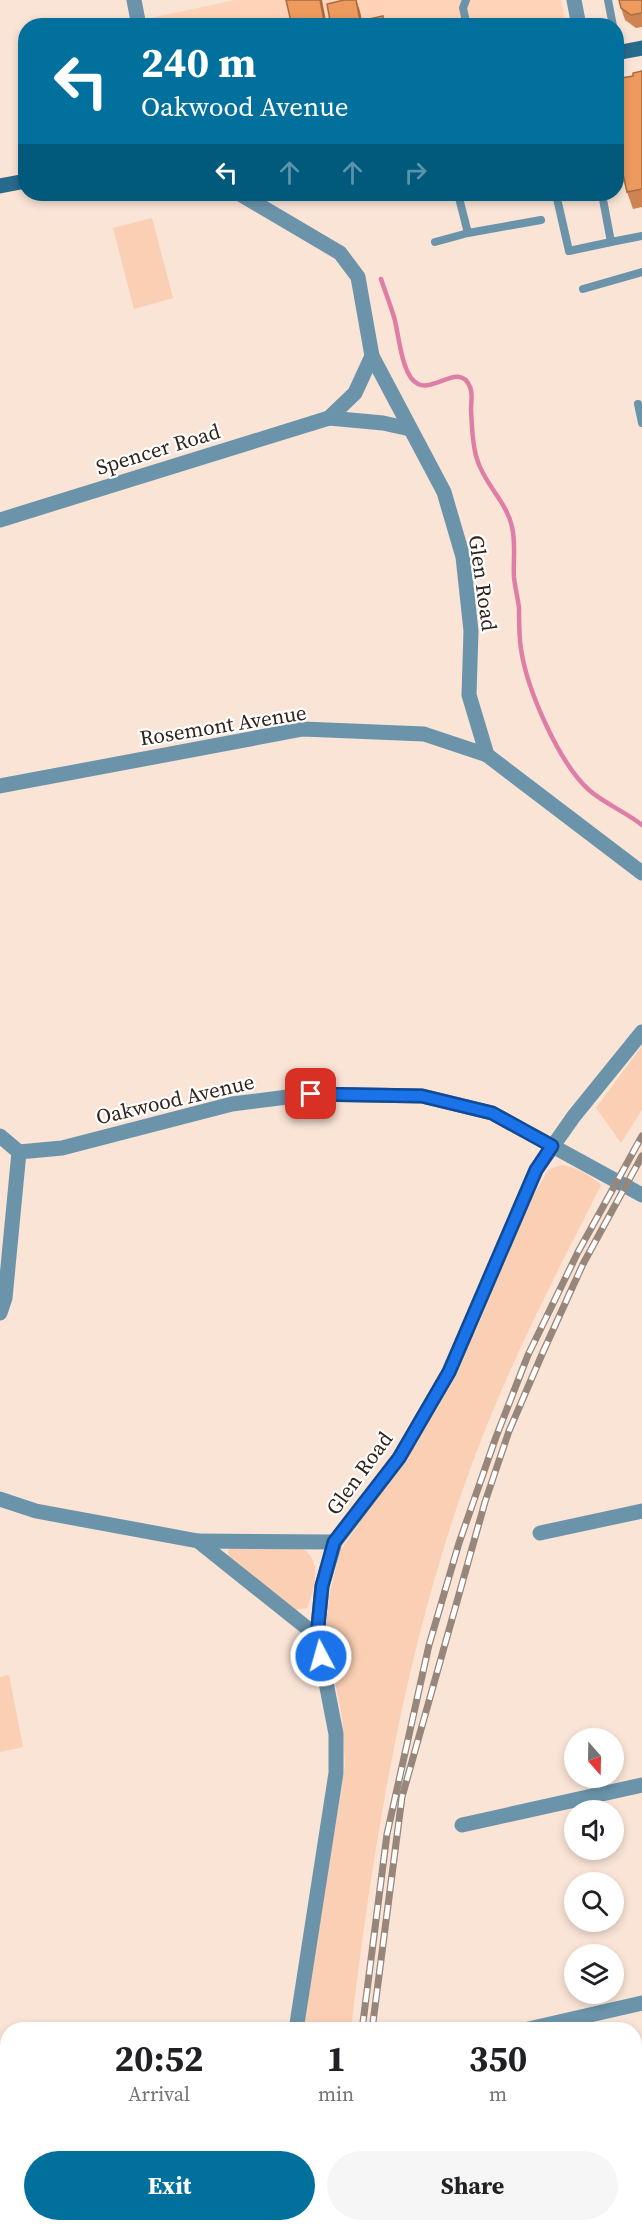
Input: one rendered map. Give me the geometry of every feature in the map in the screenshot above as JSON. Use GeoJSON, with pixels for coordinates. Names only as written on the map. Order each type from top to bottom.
{"type":"FeatureCollection","features":[{"type":"Feature","properties":{"kind":"main road"},"geometry":{"type":"LineString","coordinates":[[624,49],[642,48]]}},
{"type":"Feature","properties":{"kind":"main road"},"geometry":{"type":"LineString","coordinates":[[0,186],[18,183]]}},
{"type":"Feature","properties":{"kind":"street"},"geometry":{"type":"LineString","coordinates":[[134,0],[137,18]]}},
{"type":"Feature","properties":{"kind":"street"},"geometry":{"type":"LineString","coordinates":[[574,0],[577,18]]}},
{"type":"Feature","properties":{"kind":"street","name":"Glen Road"},"geometry":{"type":"LineString","coordinates":[[252,201],[340,253],[357,277],[372,356],[444,492],[463,557],[471,631],[469,695],[487,755]]}},
{"type":"Feature","properties":{"kind":"street","name":"Spencer Road"},"geometry":{"type":"LineString","coordinates":[[329,418],[355,393],[372,356]]}},
{"type":"Feature","properties":{"kind":"street","name":"Spencer Road"},"geometry":{"type":"LineString","coordinates":[[0,520],[329,418],[383,423],[410,429]]}},
{"type":"Feature","properties":{"kind":"street","name":"Rosemont Avenue"},"geometry":{"type":"LineString","coordinates":[[0,786],[303,729],[424,734],[487,755]]}},
{"type":"Feature","properties":{"kind":"street"},"geometry":{"type":"LineString","coordinates":[[487,755],[642,873]]}},
{"type":"Feature","properties":{"kind":"street","name":"Glen Road"},"geometry":{"type":"LineString","coordinates":[[297,2022],[336,1773],[336,1734],[317,1636],[322,1586],[334,1542],[399,1458],[449,1372],[536,1170],[552,1146],[642,1032]]}},
{"type":"Feature","properties":{"kind":"street","name":"Oakwood Avenue"},"geometry":{"type":"LineString","coordinates":[[19,1152],[62,1148],[232,1104],[311,1094],[422,1096],[492,1113],[642,1195]]}},
{"type":"Feature","properties":{"kind":"street"},"geometry":{"type":"LineString","coordinates":[[0,1136],[19,1152],[5,1298],[0,1313]]}},
{"type":"Feature","properties":{"kind":"street"},"geometry":{"type":"LineString","coordinates":[[0,1498],[36,1511],[198,1541],[334,1542]]}},
{"type":"Feature","properties":{"kind":"street"},"geometry":{"type":"LineString","coordinates":[[540,1533],[642,1511]]}},
{"type":"Feature","properties":{"kind":"street"},"geometry":{"type":"LineString","coordinates":[[198,1541],[317,1636]]}},
{"type":"Feature","properties":{"kind":"street"},"geometry":{"type":"LineString","coordinates":[[462,1825],[642,1785]]}},
{"type":"Feature","properties":{"kind":"street"},"geometry":{"type":"LineString","coordinates":[[559,2022],[642,2003]]}},
{"type":"Feature","properties":{"kind":"lane"},"geometry":{"type":"LineString","coordinates":[[465,18],[463,8],[466,0]]}},
{"type":"Feature","properties":{"kind":"lane"},"geometry":{"type":"LineString","coordinates":[[608,0],[611,18]]}},
{"type":"Feature","properties":{"kind":"lane"},"geometry":{"type":"LineString","coordinates":[[460,201],[468,233]]}},
{"type":"Feature","properties":{"kind":"lane"},"geometry":{"type":"LineString","coordinates":[[558,201],[569,251],[642,236]]}},
{"type":"Feature","properties":{"kind":"lane"},"geometry":{"type":"LineString","coordinates":[[603,201],[612,242]]}},
{"type":"Feature","properties":{"kind":"lane"},"geometry":{"type":"LineString","coordinates":[[435,242],[468,233],[541,220]]}},
{"type":"Feature","properties":{"kind":"lane"},"geometry":{"type":"LineString","coordinates":[[583,289],[642,272]]}},
{"type":"Feature","properties":{"kind":"lane"},"geometry":{"type":"LineString","coordinates":[[638,404],[642,423]]}},
{"type":"Feature","properties":{"kind":"shaded area"},"geometry":{"type":"Polygon","coordinates":[[[235,0],[561,0],[565,18],[151,18],[235,0]]]}},
{"type":"Feature","properties":{"kind":"shaded area"},"geometry":{"type":"Polygon","coordinates":[[[152,218],[173,298],[134,309],[113,228],[152,218]]]}},
{"type":"Feature","properties":{"kind":"shaded area"},"geometry":{"type":"Polygon","coordinates":[[[642,1046],[642,1110],[621,1143],[596,1108],[642,1046]]]}},
{"type":"Feature","properties":{"kind":"shaded area"},"geometry":{"type":"Polygon","coordinates":[[[561,1165],[571,1167],[593,1178],[601,1185],[503,1387],[475,1456],[430,1596],[412,1667],[382,1811],[352,2022],[303,2022],[345,1765],[342,1717],[326,1624],[330,1592],[340,1551],[439,1405],[480,1321],[522,1216],[548,1170],[561,1165]]]}},
{"type":"Feature","properties":{"kind":"shaded area"},"geometry":{"type":"Polygon","coordinates":[[[233,1547],[299,1547],[307,1552],[315,1566],[315,1582],[307,1608],[294,1610],[230,1560],[229,1549],[233,1547]]]}},
{"type":"Feature","properties":{"kind":"shaded area"},"geometry":{"type":"Polygon","coordinates":[[[9,1675],[23,1747],[0,1752],[0,1677],[9,1675]]]}},
{"type":"Feature","properties":{"kind":"building"},"geometry":{"type":"Polygon","coordinates":[[[286,0],[320,0],[323,18],[290,18],[286,0]]]}},
{"type":"Feature","properties":{"kind":"building"},"geometry":{"type":"Polygon","coordinates":[[[356,0],[359,18],[330,18],[327,4],[356,0]]]}},
{"type":"Feature","properties":{"kind":"building"},"geometry":{"type":"Polygon","coordinates":[[[619,0],[642,0],[642,13],[631,15],[621,8],[619,0]]]}},
{"type":"Feature","properties":{"kind":"building"},"geometry":{"type":"Polygon","coordinates":[[[642,71],[642,189],[627,192],[624,179],[624,78],[633,76],[633,73],[642,71]]]}},
{"type":"Feature","properties":{"kind":"waterway"},"geometry":{"type":"LineString","coordinates":[[381,279],[394,317],[404,364],[412,379],[418,384],[425,385],[460,377],[466,380],[470,387],[472,434],[477,459],[485,477],[505,509],[512,527],[521,649],[530,685],[546,725],[567,762],[589,790],[642,825]]}},
{"type":"Feature","properties":{"kind":"railway"},"geometry":{"type":"LineString","coordinates":[[363,2022],[387,1834],[429,1645],[459,1543],[528,1355],[578,1252],[642,1136]]}},
{"type":"Feature","properties":{"kind":"railway"},"geometry":{"type":"LineString","coordinates":[[373,2022],[402,1797],[485,1502],[509,1431],[543,1352],[583,1264],[642,1156]]}},
{"type":"Feature","properties":{"kind":"route"},"geometry":{"type":"LineString","coordinates":[[311,1094],[422,1096],[492,1113],[552,1146],[536,1170],[449,1372],[399,1458],[334,1542],[322,1586],[317,1636],[321,1656]]}}]}
